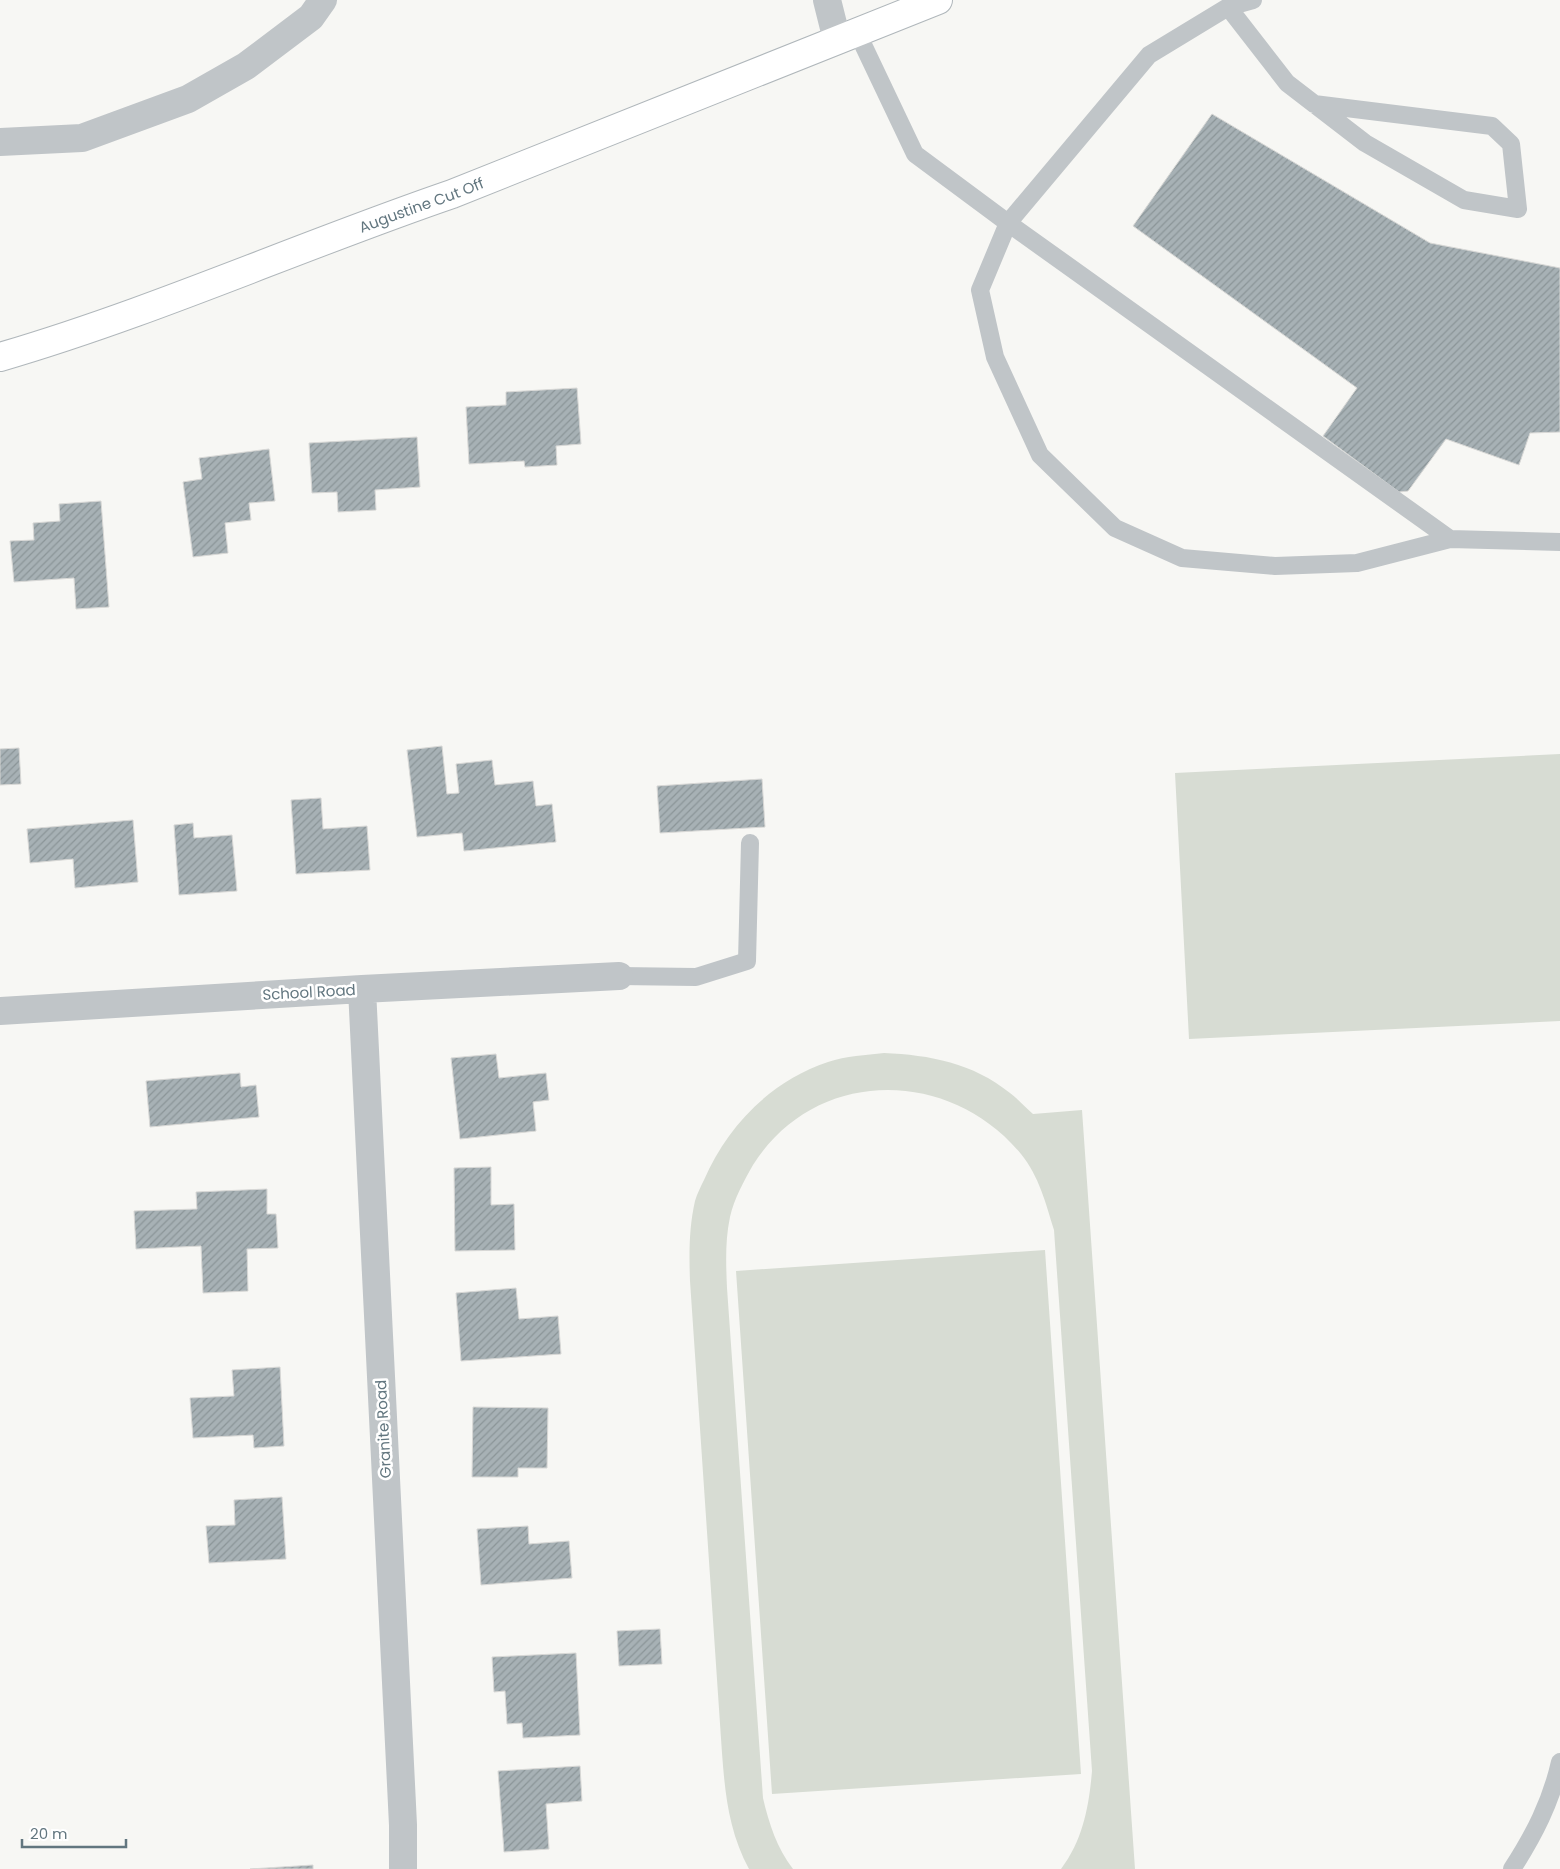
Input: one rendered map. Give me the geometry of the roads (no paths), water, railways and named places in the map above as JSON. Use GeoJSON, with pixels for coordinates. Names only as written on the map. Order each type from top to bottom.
{"type":"FeatureCollection","features":[{"type":"Feature","properties":{"kind":"street"},"geometry":{"type":"LineString","coordinates":[[0,142],[82,138],[188,99],[246,66],[311,17],[324,0]]}},
{"type":"Feature","properties":{"kind":"street"},"geometry":{"type":"LineString","coordinates":[[827,0],[847,36]]}},
{"type":"Feature","properties":{"kind":"street","name":"Augustine Cut Off"},"geometry":{"type":"LineString","coordinates":[[0,357],[47,343],[216,283],[452,194],[938,0]]}},
{"type":"Feature","properties":{"kind":"street","name":"School Road"},"geometry":{"type":"LineString","coordinates":[[0,1011],[362,989],[619,976]]}},
{"type":"Feature","properties":{"kind":"street","name":"Granite Road"},"geometry":{"type":"LineString","coordinates":[[362,989],[403,1869]]}},
{"type":"Feature","properties":{"kind":"lane"},"geometry":{"type":"LineString","coordinates":[[1253,0],[1228,7],[1149,54],[1008,223],[980,290],[995,356],[1040,455],[1114,528],[1182,558],[1275,566],[1357,563],[1450,539],[1560,542]]}},
{"type":"Feature","properties":{"kind":"lane"},"geometry":{"type":"LineString","coordinates":[[1228,7],[1287,83],[1314,104],[1366,143],[1464,200],[1518,209],[1511,144],[1492,126],[1314,104]]}},
{"type":"Feature","properties":{"kind":"lane"},"geometry":{"type":"LineString","coordinates":[[847,36],[915,154],[1008,223],[1450,539]]}},
{"type":"Feature","properties":{"kind":"lane"},"geometry":{"type":"LineString","coordinates":[[619,976],[696,977],[747,961],[750,843]]}},
{"type":"Feature","properties":{"kind":"lane"},"geometry":{"type":"LineString","coordinates":[[1512,1869],[1534,1834],[1555,1783],[1560,1762]]}}]}
